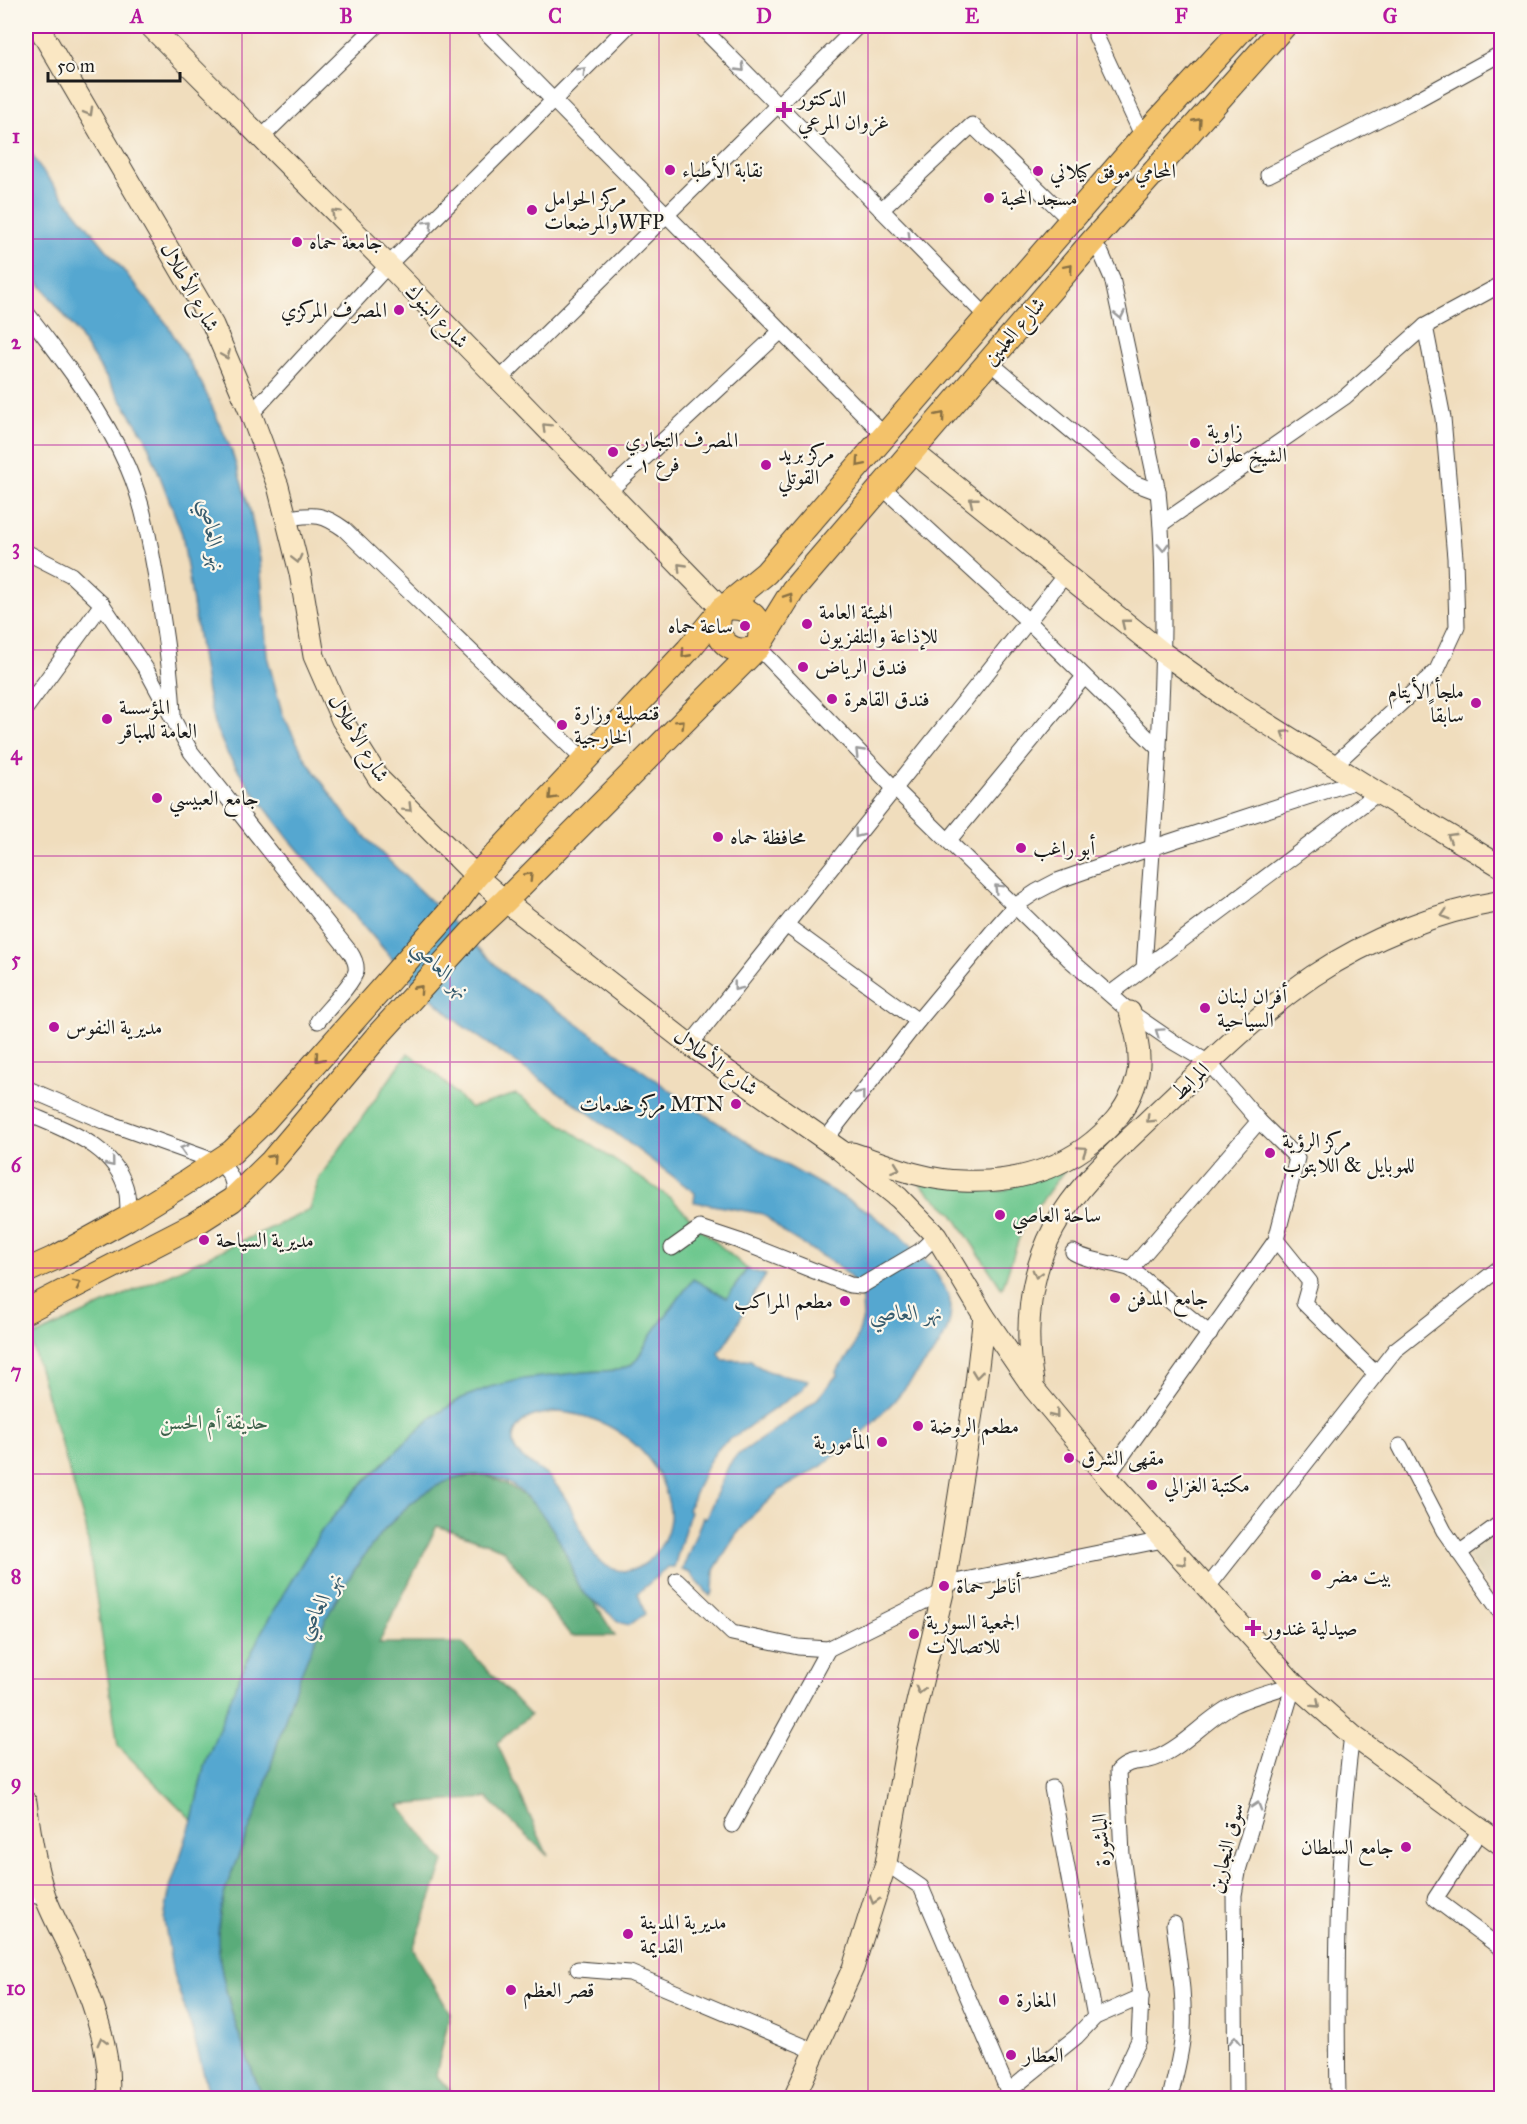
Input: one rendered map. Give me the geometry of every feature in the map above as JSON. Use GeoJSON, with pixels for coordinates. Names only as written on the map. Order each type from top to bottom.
{"type":"FeatureCollection","features":[{"type":"Feature","properties":{"kind":"main road","name":"شارع الأطلال"},"geometry":{"type":"LineString","coordinates":[[38,26],[213,325],[251,414],[278,486],[300,573],[314,656],[342,720],[379,780],[476,876],[505,901],[690,1045],[833,1145],[899,1198],[936,1236],[984,1316],[1034,1389],[1107,1477],[1294,1684],[1352,1735],[1495,1838]]}},
{"type":"Feature","properties":{"kind":"main road","name":"شارع البنوك"},"geometry":{"type":"LineString","coordinates":[[150,26],[388,265],[722,609]]}},
{"type":"Feature","properties":{"kind":"main road","name":"شارع العلمين"},"geometry":{"type":"LineString","coordinates":[[26,1271],[57,1257],[128,1218],[186,1183],[232,1152],[263,1122],[448,914],[476,876],[688,650],[722,609],[766,573],[1143,137],[1245,26]]}},
{"type":"Feature","properties":{"kind":"main road","name":"شارع العلمين"},"geometry":{"type":"LineString","coordinates":[[26,1311],[193,1225],[232,1200],[272,1161],[380,1033],[472,932],[758,647],[793,590],[911,450],[1284,26]]}},
{"type":"Feature","properties":{"kind":"main road"},"geometry":{"type":"LineString","coordinates":[[911,450],[1163,653],[1232,701],[1378,793],[1502,867]]}},
{"type":"Feature","properties":{"kind":"main road"},"geometry":{"type":"LineString","coordinates":[[739,607],[753,615],[761,630],[758,647],[751,650],[734,649],[722,639],[717,624],[722,609],[739,607]]}},
{"type":"Feature","properties":{"kind":"main road","name":"المرابط"},"geometry":{"type":"LineString","coordinates":[[1034,1389],[1028,1344],[1034,1280],[1053,1230],[1067,1206],[1084,1184],[1209,1063],[1283,998],[1313,976],[1346,957],[1414,925],[1450,913],[1502,901]]}},
{"type":"Feature","properties":{"kind":"main road"},"geometry":{"type":"LineString","coordinates":[[833,1145],[906,1172],[961,1181],[989,1181],[1017,1177],[1044,1170],[1070,1159],[1093,1144],[1109,1127],[1125,1108],[1134,1087],[1139,1065],[1138,1047],[1130,1012]]}},
{"type":"Feature","properties":{"kind":"main road"},"geometry":{"type":"LineString","coordinates":[[795,2098],[853,1968],[886,1863],[907,1745],[944,1588],[974,1400],[984,1316]]}},
{"type":"Feature","properties":{"kind":"main road"},"geometry":{"type":"LineString","coordinates":[[26,1802],[36,1857],[36,1896],[77,1963],[97,2021],[110,2081],[108,2098]]}},
{"type":"Feature","properties":{"kind":"street"},"geometry":{"type":"LineString","coordinates":[[261,138],[376,26]]}},
{"type":"Feature","properties":{"kind":"street"},"geometry":{"type":"LineString","coordinates":[[480,26],[884,435]]}},
{"type":"Feature","properties":{"kind":"street"},"geometry":{"type":"LineString","coordinates":[[251,414],[388,265],[628,26]]}},
{"type":"Feature","properties":{"kind":"street"},"geometry":{"type":"LineString","coordinates":[[700,26],[988,318]]}},
{"type":"Feature","properties":{"kind":"street"},"geometry":{"type":"LineString","coordinates":[[499,380],[858,26]]}},
{"type":"Feature","properties":{"kind":"street"},"geometry":{"type":"LineString","coordinates":[[1093,29],[1143,137]]}},
{"type":"Feature","properties":{"kind":"street"},"geometry":{"type":"LineString","coordinates":[[1268,175],[1409,104],[1502,53]]}},
{"type":"Feature","properties":{"kind":"street"},"geometry":{"type":"LineString","coordinates":[[881,210],[972,125],[1071,220]]}},
{"type":"Feature","properties":{"kind":"street"},"geometry":{"type":"LineString","coordinates":[[1090,244],[1101,253],[1112,278],[1158,492],[1161,524],[1163,653],[1160,749],[1143,969]]}},
{"type":"Feature","properties":{"kind":"street"},"geometry":{"type":"LineString","coordinates":[[1161,524],[1346,396],[1425,326],[1502,284]]}},
{"type":"Feature","properties":{"kind":"street"},"geometry":{"type":"LineString","coordinates":[[26,312],[75,375],[118,448],[136,489],[149,537],[166,636],[173,717]]}},
{"type":"Feature","properties":{"kind":"street"},"geometry":{"type":"LineString","coordinates":[[1334,765],[1437,670],[1457,627],[1455,558],[1443,418],[1425,326]]}},
{"type":"Feature","properties":{"kind":"street"},"geometry":{"type":"LineString","coordinates":[[609,491],[781,331]]}},
{"type":"Feature","properties":{"kind":"street"},"geometry":{"type":"LineString","coordinates":[[988,361],[1134,483],[1158,492]]}},
{"type":"Feature","properties":{"kind":"street"},"geometry":{"type":"LineString","coordinates":[[881,486],[1028,621],[1160,749]]}},
{"type":"Feature","properties":{"kind":"street"},"geometry":{"type":"LineString","coordinates":[[286,518],[317,515],[330,519],[344,529],[585,761]]}},
{"type":"Feature","properties":{"kind":"street"},"geometry":{"type":"LineString","coordinates":[[26,552],[71,575],[102,604],[146,669],[191,752],[351,952],[356,970],[352,979],[318,1021]]}},
{"type":"Feature","properties":{"kind":"street"},"geometry":{"type":"LineString","coordinates":[[690,1045],[1065,575]]}},
{"type":"Feature","properties":{"kind":"street"},"geometry":{"type":"LineString","coordinates":[[26,708],[102,604]]}},
{"type":"Feature","properties":{"kind":"street"},"geometry":{"type":"LineString","coordinates":[[758,647],[894,788],[1068,958],[1130,1012],[1209,1063],[1259,1121],[1297,1158],[1275,1240],[1107,1477]]}},
{"type":"Feature","properties":{"kind":"street"},"geometry":{"type":"LineString","coordinates":[[949,840],[1084,677]]}},
{"type":"Feature","properties":{"kind":"street"},"geometry":{"type":"LineString","coordinates":[[833,1145],[918,1021],[1015,906],[1057,881],[1359,780]]}},
{"type":"Feature","properties":{"kind":"street"},"geometry":{"type":"LineString","coordinates":[[1110,994],[1378,793]]}},
{"type":"Feature","properties":{"kind":"street"},"geometry":{"type":"LineString","coordinates":[[786,925],[918,1021]]}},
{"type":"Feature","properties":{"kind":"street"},"geometry":{"type":"LineString","coordinates":[[26,1089],[103,1121],[217,1162],[232,1178],[234,1185],[232,1200]]}},
{"type":"Feature","properties":{"kind":"street"},"geometry":{"type":"LineString","coordinates":[[26,1113],[92,1143],[109,1161],[123,1182],[127,1194],[128,1218]]}},
{"type":"Feature","properties":{"kind":"street"},"geometry":{"type":"LineString","coordinates":[[92,1143],[103,1121]]}},
{"type":"Feature","properties":{"kind":"street"},"geometry":{"type":"LineString","coordinates":[[1131,1269],[1259,1121]]}},
{"type":"Feature","properties":{"kind":"street"},"geometry":{"type":"LineString","coordinates":[[672,1248],[700,1228],[850,1285],[861,1286],[920,1251],[936,1236]]}},
{"type":"Feature","properties":{"kind":"street"},"geometry":{"type":"LineString","coordinates":[[1275,1240],[1310,1282],[1304,1303],[1376,1374]]}},
{"type":"Feature","properties":{"kind":"street"},"geometry":{"type":"LineString","coordinates":[[1073,1252],[1081,1257],[1110,1262],[1131,1269],[1210,1334]]}},
{"type":"Feature","properties":{"kind":"street"},"geometry":{"type":"LineString","coordinates":[[1207,1588],[1395,1350],[1502,1266]]}},
{"type":"Feature","properties":{"kind":"street"},"geometry":{"type":"LineString","coordinates":[[1400,1446],[1444,1531],[1502,1614]]}},
{"type":"Feature","properties":{"kind":"street"},"geometry":{"type":"LineString","coordinates":[[1459,1553],[1502,1522]]}},
{"type":"Feature","properties":{"kind":"street"},"geometry":{"type":"LineString","coordinates":[[677,1580],[732,1633],[798,1647],[828,1649],[944,1588],[1163,1540]]}},
{"type":"Feature","properties":{"kind":"street"},"geometry":{"type":"LineString","coordinates":[[732,1825],[828,1649]]}},
{"type":"Feature","properties":{"kind":"street","name":"الباشورة"},"geometry":{"type":"LineString","coordinates":[[1112,2098],[1139,2040],[1141,1997],[1122,1855],[1118,1771],[1124,1764],[1131,1761],[1154,1759],[1179,1745],[1232,1706],[1294,1684]]}},
{"type":"Feature","properties":{"kind":"street","name":"سوق النجارين"},"geometry":{"type":"LineString","coordinates":[[1236,2098],[1232,1920],[1234,1894],[1239,1867],[1294,1684]]}},
{"type":"Feature","properties":{"kind":"street"},"geometry":{"type":"LineString","coordinates":[[1338,2098],[1336,1995],[1340,1848],[1352,1735]]}},
{"type":"Feature","properties":{"kind":"street"},"geometry":{"type":"LineString","coordinates":[[1052,1788],[1095,2018]]}},
{"type":"Feature","properties":{"kind":"street"},"geometry":{"type":"LineString","coordinates":[[1495,1838],[1435,1899],[1502,1949]]}},
{"type":"Feature","properties":{"kind":"street"},"geometry":{"type":"LineString","coordinates":[[886,1863],[921,1887],[1010,2095],[1095,2018],[1141,1997]]}},
{"type":"Feature","properties":{"kind":"street"},"geometry":{"type":"LineString","coordinates":[[1170,2098],[1183,2029],[1174,1924]]}},
{"type":"Feature","properties":{"kind":"street"},"geometry":{"type":"LineString","coordinates":[[578,1969],[630,1973],[815,2051]]}},
{"type":"Feature","properties":{"kind":"shaded area"},"geometry":{"type":"Polygon","coordinates":[[[1501,1526],[1501,1604],[1465,1554],[1501,1526]]]}},
{"type":"Feature","properties":{"kind":"green space","name":"حديقة أم الحسن"},"geometry":{"type":"Polygon","coordinates":[[[408,1053],[437,1075],[470,1108],[516,1094],[672,1199],[700,1228],[747,1269],[727,1298],[652,1334],[631,1365],[619,1370],[585,1372],[462,1398],[431,1418],[358,1488],[322,1531],[262,1631],[237,1682],[204,1767],[192,1820],[118,1746],[86,1528],[30,1338],[310,1210],[319,1178],[408,1053]]]}},
{"type":"Feature","properties":{"kind":"green space"},"geometry":{"type":"Polygon","coordinates":[[[1072,1160],[1023,1226],[1002,1289],[952,1213],[905,1171],[953,1186],[1003,1191],[1072,1160]]]}},
{"type":"Feature","properties":{"kind":"green space"},"geometry":{"type":"Polygon","coordinates":[[[485,1475],[513,1488],[536,1506],[545,1517],[561,1542],[579,1588],[595,1604],[615,1636],[571,1636],[502,1549],[437,1526],[379,1643],[462,1643],[530,1715],[497,1743],[548,1856],[487,1798],[399,1805],[444,1862],[413,1949],[450,2013],[436,2075],[457,2098],[263,2098],[227,1994],[219,1952],[219,1917],[227,1885],[252,1823],[294,1691],[334,1603],[353,1572],[396,1517],[420,1497],[445,1482],[485,1475]]]}},
{"type":"Feature","properties":{"kind":"water","name":"نهر العاصي"},"geometry":{"type":"Polygon","coordinates":[[[26,145],[40,168],[167,324],[202,384],[231,449],[250,510],[260,559],[267,656],[283,716],[307,761],[344,813],[371,843],[509,978],[696,1109],[775,1159],[868,1211],[901,1237],[935,1271],[948,1294],[951,1307],[950,1319],[946,1333],[936,1350],[869,1427],[822,1466],[780,1490],[754,1514],[736,1535],[714,1570],[713,1592],[710,1596],[690,1573],[682,1570],[703,1517],[706,1518],[729,1465],[736,1456],[804,1410],[818,1398],[837,1375],[836,1372],[853,1350],[863,1318],[859,1290],[838,1266],[786,1234],[763,1214],[694,1202],[695,1193],[590,1114],[460,1024],[406,975],[289,839],[256,796],[228,755],[214,724],[182,534],[145,437],[74,328],[26,266],[26,145]]]}},
{"type":"Feature","properties":{"kind":"water"},"geometry":{"type":"Polygon","coordinates":[[[747,1269],[766,1275],[719,1353],[723,1360],[751,1360],[770,1372],[808,1380],[802,1390],[719,1447],[708,1463],[688,1510],[690,1512],[674,1567],[668,1567],[638,1593],[645,1614],[629,1625],[625,1624],[616,1620],[587,1596],[578,1585],[560,1542],[534,1504],[510,1484],[483,1475],[450,1480],[420,1497],[391,1522],[365,1554],[342,1589],[307,1659],[295,1689],[258,1807],[227,1885],[219,1918],[219,1954],[227,1996],[240,2039],[263,2098],[210,2098],[192,2030],[173,1974],[164,1919],[170,1888],[192,1820],[204,1767],[237,1682],[262,1631],[322,1530],[358,1488],[431,1418],[462,1398],[490,1387],[523,1379],[619,1370],[631,1365],[693,1279],[727,1298],[747,1269]],[[558,1412],[530,1417],[517,1428],[513,1437],[513,1445],[522,1458],[550,1478],[559,1489],[591,1550],[602,1563],[614,1569],[626,1571],[637,1568],[656,1553],[668,1530],[670,1510],[664,1487],[647,1457],[622,1434],[607,1425],[575,1414],[558,1412]]]}},
{"type":"Feature","properties":{"kind":"place","name":"الدكتور غزوان المرعي"},"geometry":{"type":"Point","coordinates":[784,110]}},
{"type":"Feature","properties":{"kind":"place","name":"نقابة الأطباء"},"geometry":{"type":"Point","coordinates":[670,170]}},
{"type":"Feature","properties":{"kind":"place","name":"المحامي موفق كيلاني"},"geometry":{"type":"Point","coordinates":[1038,171]}},
{"type":"Feature","properties":{"kind":"place","name":"مسجد المحبة"},"geometry":{"type":"Point","coordinates":[989,198]}},
{"type":"Feature","properties":{"kind":"place","name":"مركز الحوامل والمرضعاتWFP"},"geometry":{"type":"Point","coordinates":[532,210]}},
{"type":"Feature","properties":{"kind":"place","name":"جامعة حماه"},"geometry":{"type":"Point","coordinates":[297,242]}},
{"type":"Feature","properties":{"kind":"place","name":"المصرف المركزي"},"geometry":{"type":"Point","coordinates":[399,310]}},
{"type":"Feature","properties":{"kind":"place","name":"زاوية الشيخ علوان"},"geometry":{"type":"Point","coordinates":[1195,443]}},
{"type":"Feature","properties":{"kind":"place","name":"المصرف التجاري - فرع ١"},"geometry":{"type":"Point","coordinates":[613,452]}},
{"type":"Feature","properties":{"kind":"place","name":"مركز بريد القوتلي"},"geometry":{"type":"Point","coordinates":[766,465]}},
{"type":"Feature","properties":{"kind":"place","name":"الهيئة العامة للإذاعة والتلفزيون"},"geometry":{"type":"Point","coordinates":[807,624]}},
{"type":"Feature","properties":{"kind":"place","name":"ساعة حماه"},"geometry":{"type":"Point","coordinates":[745,626]}},
{"type":"Feature","properties":{"kind":"place","name":"فندق الرياض"},"geometry":{"type":"Point","coordinates":[803,667]}},
{"type":"Feature","properties":{"kind":"place","name":"فندق القاهرة"},"geometry":{"type":"Point","coordinates":[832,699]}},
{"type":"Feature","properties":{"kind":"place","name":"ملجأ الأيتام سابقاً"},"geometry":{"type":"Point","coordinates":[1476,703]}},
{"type":"Feature","properties":{"kind":"place","name":"المؤسسة العامة للمباقر"},"geometry":{"type":"Point","coordinates":[107,719]}},
{"type":"Feature","properties":{"kind":"place","name":"قنصلية وزارة الخارجية"},"geometry":{"type":"Point","coordinates":[562,725]}},
{"type":"Feature","properties":{"kind":"place","name":"جامع العبيسي"},"geometry":{"type":"Point","coordinates":[157,798]}},
{"type":"Feature","properties":{"kind":"place","name":"محافظة حماه"},"geometry":{"type":"Point","coordinates":[718,837]}},
{"type":"Feature","properties":{"kind":"place","name":"أبو راغب"},"geometry":{"type":"Point","coordinates":[1021,848]}},
{"type":"Feature","properties":{"kind":"place","name":"أفران لبنان السياحية"},"geometry":{"type":"Point","coordinates":[1205,1008]}},
{"type":"Feature","properties":{"kind":"place","name":"مديرية النفوس"},"geometry":{"type":"Point","coordinates":[54,1027]}},
{"type":"Feature","properties":{"kind":"place","name":"مركز خدمات MTN"},"geometry":{"type":"Point","coordinates":[736,1104]}},
{"type":"Feature","properties":{"kind":"place","name":"مركز الرؤية للموبايل & اللابتوب"},"geometry":{"type":"Point","coordinates":[1270,1153]}},
{"type":"Feature","properties":{"kind":"place","name":"ساحة العاصي"},"geometry":{"type":"Point","coordinates":[1000,1215]}},
{"type":"Feature","properties":{"kind":"place","name":"مديرية السياحة"},"geometry":{"type":"Point","coordinates":[204,1240]}},
{"type":"Feature","properties":{"kind":"place","name":"جامع المدفن"},"geometry":{"type":"Point","coordinates":[1115,1298]}},
{"type":"Feature","properties":{"kind":"place","name":"مطعم المراكب"},"geometry":{"type":"Point","coordinates":[845,1301]}},
{"type":"Feature","properties":{"kind":"place","name":"مطعم الروضة"},"geometry":{"type":"Point","coordinates":[918,1426]}},
{"type":"Feature","properties":{"kind":"place","name":"المأمورية"},"geometry":{"type":"Point","coordinates":[882,1442]}},
{"type":"Feature","properties":{"kind":"place","name":"مقهى الشرق"},"geometry":{"type":"Point","coordinates":[1069,1458]}},
{"type":"Feature","properties":{"kind":"place","name":"مكتبة الغزالي"},"geometry":{"type":"Point","coordinates":[1152,1485]}},
{"type":"Feature","properties":{"kind":"place","name":"بيت مضر"},"geometry":{"type":"Point","coordinates":[1316,1575]}},
{"type":"Feature","properties":{"kind":"place","name":"أناطر حماة"},"geometry":{"type":"Point","coordinates":[944,1586]}},
{"type":"Feature","properties":{"kind":"place","name":"صيدلية غندور"},"geometry":{"type":"Point","coordinates":[1253,1628]}},
{"type":"Feature","properties":{"kind":"place","name":"الجمعية السورية للاتصالات"},"geometry":{"type":"Point","coordinates":[914,1634]}},
{"type":"Feature","properties":{"kind":"place","name":"جامع السلطان"},"geometry":{"type":"Point","coordinates":[1406,1847]}},
{"type":"Feature","properties":{"kind":"place","name":"مديرية المدينة القديمة"},"geometry":{"type":"Point","coordinates":[628,1934]}},
{"type":"Feature","properties":{"kind":"place","name":"قصر العظم"},"geometry":{"type":"Point","coordinates":[511,1990]}},
{"type":"Feature","properties":{"kind":"place","name":"المغارة"},"geometry":{"type":"Point","coordinates":[1004,2000]}},
{"type":"Feature","properties":{"kind":"place","name":"العطار"},"geometry":{"type":"Point","coordinates":[1011,2055]}}]}
